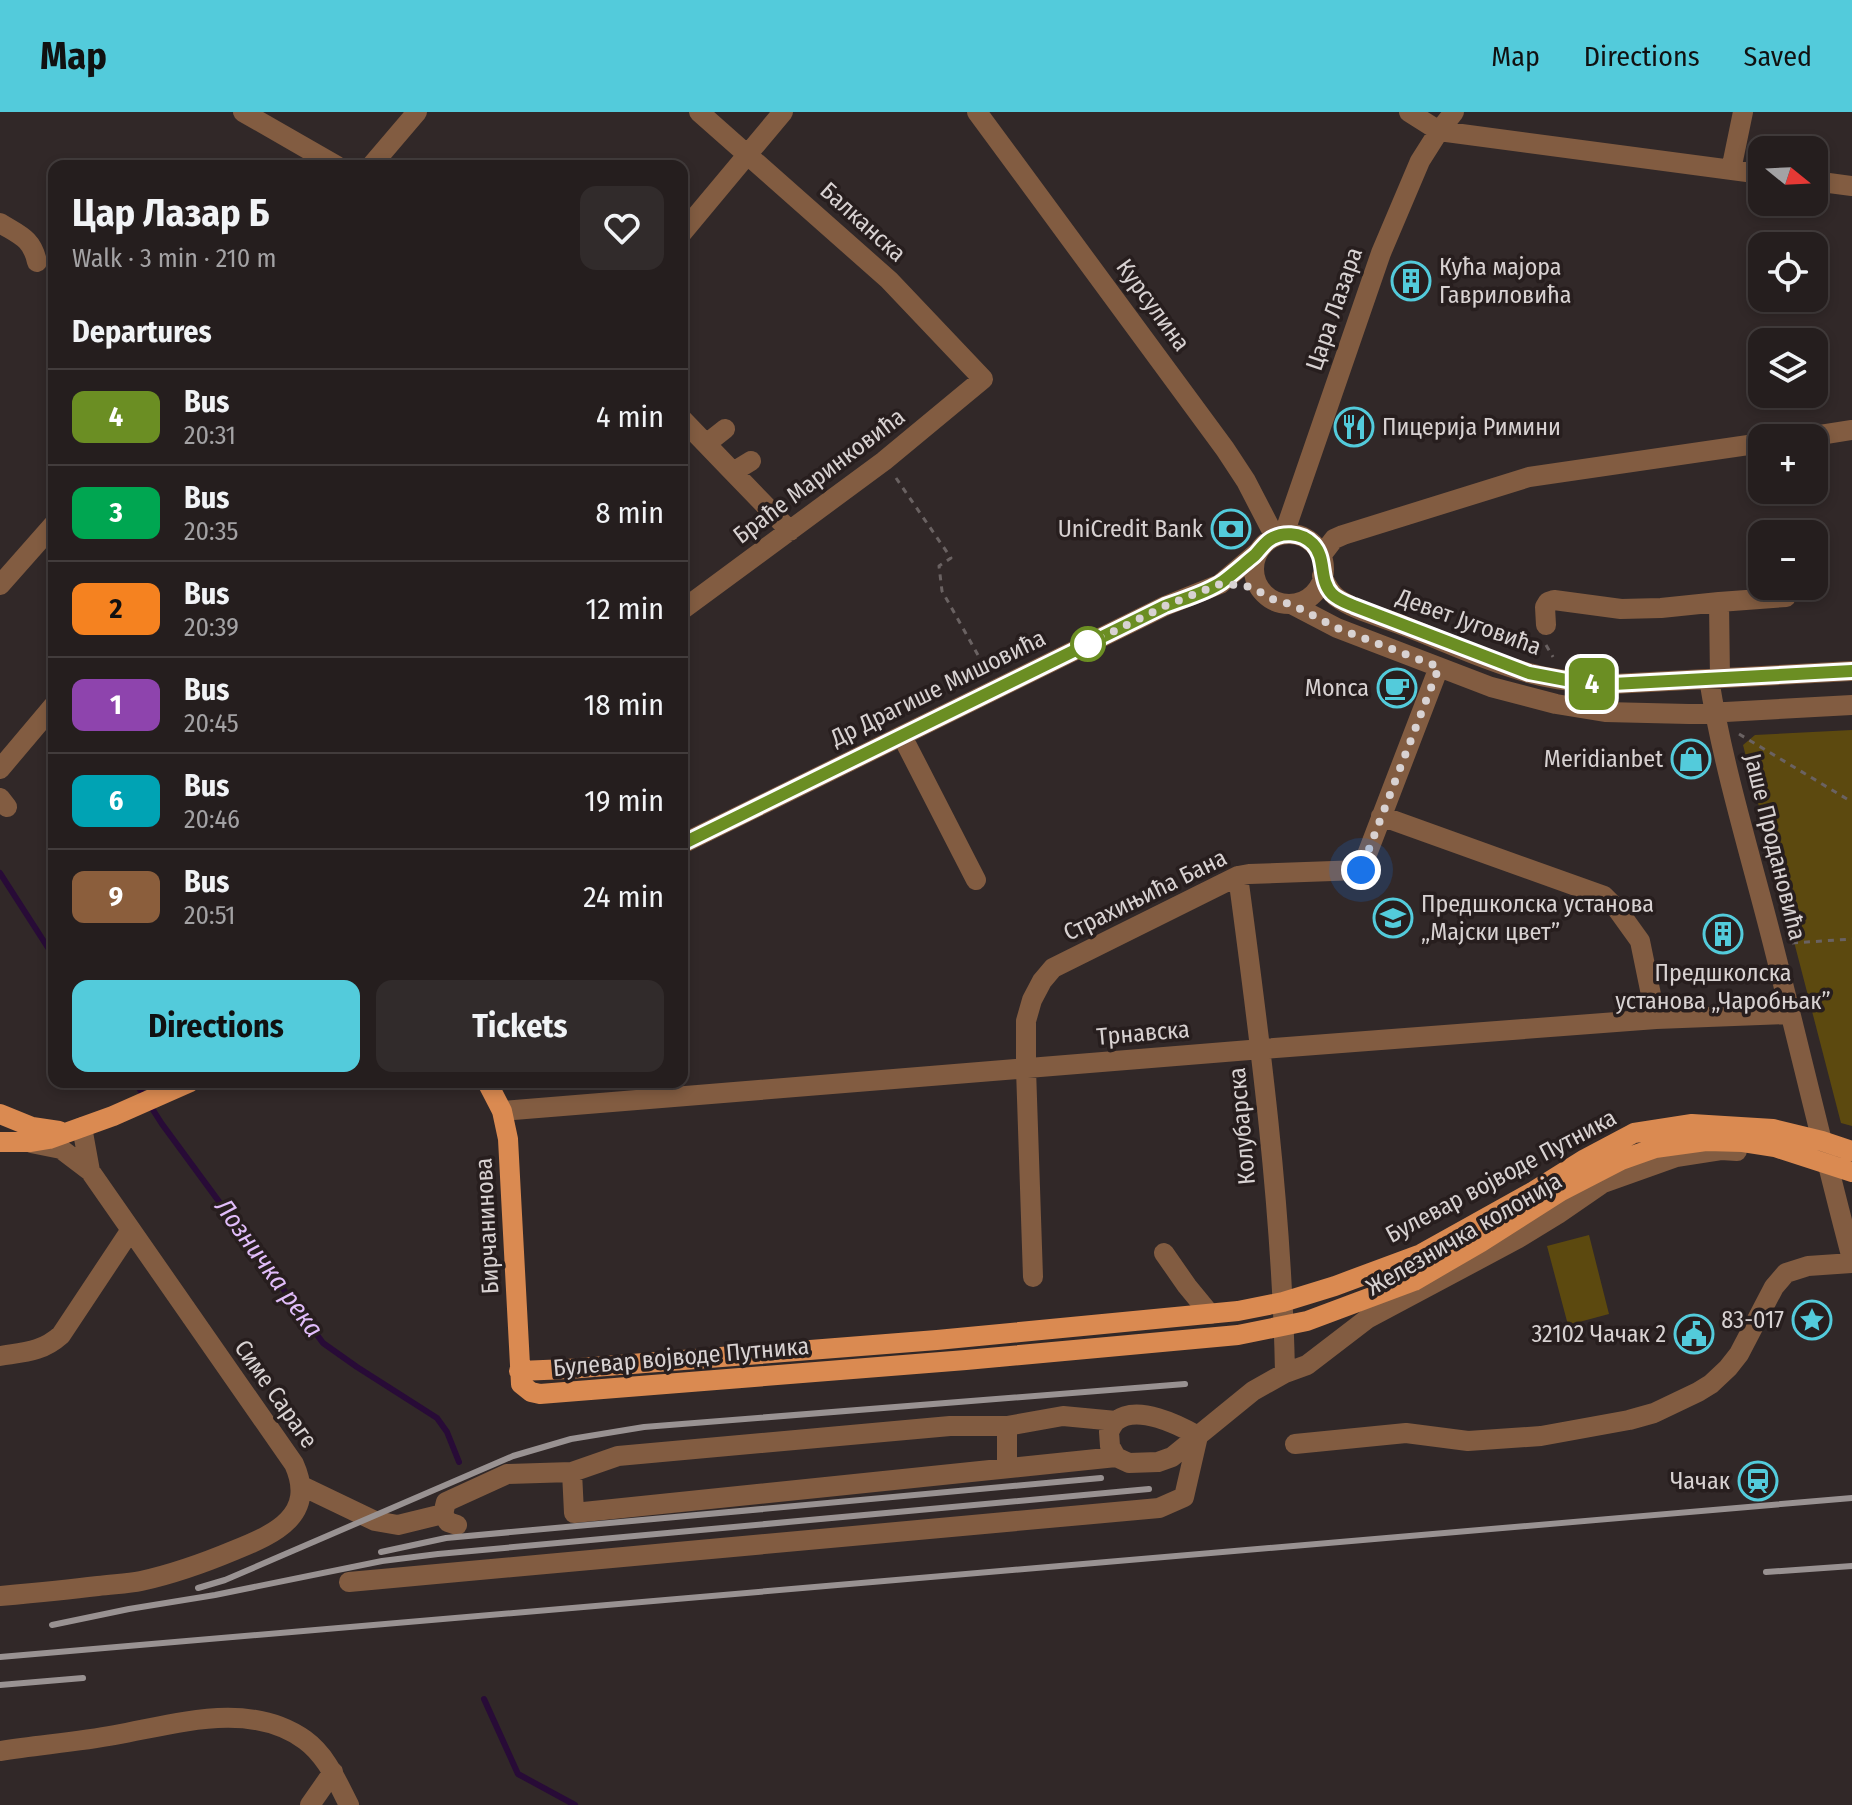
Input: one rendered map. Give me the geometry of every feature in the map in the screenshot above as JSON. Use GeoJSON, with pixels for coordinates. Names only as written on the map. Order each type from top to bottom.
{"type":"FeatureCollection","features":[{"type":"Feature","properties":{"kind":"main road"},"geometry":{"type":"LineString","coordinates":[[0,1142],[49,1139],[113,1116],[176,1088]]}},
{"type":"Feature","properties":{"kind":"main road","name":"Бирчанинова"},"geometry":{"type":"LineString","coordinates":[[490,1088],[502,1111],[508,1139],[519,1371]]}},
{"type":"Feature","properties":{"kind":"main road"},"geometry":{"type":"LineString","coordinates":[[0,1114],[32,1127],[75,1129]]}},
{"type":"Feature","properties":{"kind":"main road","name":"Булевар војводе Путника"},"geometry":{"type":"LineString","coordinates":[[1852,1151],[1773,1129],[1692,1124],[1634,1133],[1421,1254],[1283,1302],[1238,1311],[937,1340],[519,1371],[521,1384],[531,1392],[540,1394],[1238,1335],[1307,1321],[1414,1281],[1561,1191],[1621,1160],[1655,1148],[1706,1141],[1743,1142],[1775,1147],[1828,1168],[1852,1172]]}},
{"type":"Feature","properties":{"kind":"street"},"geometry":{"type":"LineString","coordinates":[[243,112],[327,160]]}},
{"type":"Feature","properties":{"kind":"street"},"geometry":{"type":"LineString","coordinates":[[376,160],[417,112]]}},
{"type":"Feature","properties":{"kind":"street","name":"Балканска"},"geometry":{"type":"LineString","coordinates":[[699,112],[889,280],[983,379]]}},
{"type":"Feature","properties":{"kind":"street"},"geometry":{"type":"LineString","coordinates":[[688,226],[783,112]]}},
{"type":"Feature","properties":{"kind":"street","name":"Курсулина"},"geometry":{"type":"LineString","coordinates":[[977,112],[1225,449],[1279,536]]}},
{"type":"Feature","properties":{"kind":"street"},"geometry":{"type":"LineString","coordinates":[[1409,112],[1439,131],[1748,172]]}},
{"type":"Feature","properties":{"kind":"street","name":"Цара Лазара"},"geometry":{"type":"LineString","coordinates":[[1279,536],[1381,253],[1420,161],[1454,112]]}},
{"type":"Feature","properties":{"kind":"street"},"geometry":{"type":"LineString","coordinates":[[1731,170],[1743,112]]}},
{"type":"Feature","properties":{"kind":"street"},"geometry":{"type":"LineString","coordinates":[[1828,183],[1852,186]]}},
{"type":"Feature","properties":{"kind":"street"},"geometry":{"type":"LineString","coordinates":[[0,223],[28,241],[37,262]]}},
{"type":"Feature","properties":{"kind":"street","name":"Браће Маринковића"},"geometry":{"type":"LineString","coordinates":[[688,606],[884,461],[983,379]]}},
{"type":"Feature","properties":{"kind":"street"},"geometry":{"type":"LineString","coordinates":[[725,429],[706,444],[790,531]]}},
{"type":"Feature","properties":{"kind":"street"},"geometry":{"type":"LineString","coordinates":[[1828,434],[1852,430]]}},
{"type":"Feature","properties":{"kind":"street"},"geometry":{"type":"LineString","coordinates":[[1291,604],[1312,595],[1334,539],[1343,535],[1529,477],[1748,445]]}},
{"type":"Feature","properties":{"kind":"street"},"geometry":{"type":"LineString","coordinates":[[733,472],[751,461]]}},
{"type":"Feature","properties":{"kind":"street"},"geometry":{"type":"LineString","coordinates":[[0,585],[48,531]]}},
{"type":"Feature","properties":{"kind":"street"},"geometry":{"type":"LineString","coordinates":[[1263,592],[1254,573],[1255,562],[1265,543],[1279,536],[1295,535],[1306,539],[1315,546],[1322,566]]}},
{"type":"Feature","properties":{"kind":"street","name":"Др Драгише Мишовића"},"geometry":{"type":"LineString","coordinates":[[688,841],[1165,606],[1220,584],[1259,551]]}},
{"type":"Feature","properties":{"kind":"street"},"geometry":{"type":"LineString","coordinates":[[0,552],[16,566]]}},
{"type":"Feature","properties":{"kind":"street","name":"Девет Југовића"},"geometry":{"type":"LineString","coordinates":[[1322,566],[1326,586],[1332,594],[1354,606],[1529,673],[1597,684],[1852,671]]}},
{"type":"Feature","properties":{"kind":"street"},"geometry":{"type":"LineString","coordinates":[[1220,584],[1251,587],[1337,628],[1528,699],[1582,709],[1630,713],[1714,714],[1852,705]]}},
{"type":"Feature","properties":{"kind":"street"},"geometry":{"type":"LineString","coordinates":[[1546,625],[1545,607],[1554,600],[1621,609],[1748,600]]}},
{"type":"Feature","properties":{"kind":"street","name":"Јаше Продановића"},"geometry":{"type":"LineString","coordinates":[[1719,602],[1714,714],[1852,1261]]}},
{"type":"Feature","properties":{"kind":"street","name":"Страхињића Бана"},"geometry":{"type":"LineString","coordinates":[[1033,1277],[1026,1021],[1042,981],[1053,968],[1238,876],[1361,870],[1439,667]]}},
{"type":"Feature","properties":{"kind":"street"},"geometry":{"type":"LineString","coordinates":[[0,769],[48,712]]}},
{"type":"Feature","properties":{"kind":"street"},"geometry":{"type":"LineString","coordinates":[[902,736],[976,880]]}},
{"type":"Feature","properties":{"kind":"street"},"geometry":{"type":"LineString","coordinates":[[1381,816],[1604,896],[1640,941],[1656,1019]]}},
{"type":"Feature","properties":{"kind":"street","name":"Колубарска"},"geometry":{"type":"LineString","coordinates":[[1238,876],[1262,1049],[1283,1302],[1285,1373]]}},
{"type":"Feature","properties":{"kind":"street","name":"Трнавска"},"geometry":{"type":"LineString","coordinates":[[502,1111],[1656,1019],[1789,1014]]}},
{"type":"Feature","properties":{"kind":"street","name":"Симе Сараге"},"geometry":{"type":"LineString","coordinates":[[0,1596],[139,1581],[193,1567],[258,1541],[281,1528],[291,1518],[302,1496],[302,1486],[294,1464],[90,1171],[75,1129]]}},
{"type":"Feature","properties":{"kind":"street","name":"Симе Сараге"},"geometry":{"type":"LineString","coordinates":[[31,1142],[61,1149],[90,1171]]}},
{"type":"Feature","properties":{"kind":"street","name":"Железничка колонија"},"geometry":{"type":"LineString","coordinates":[[572,1472],[574,1513],[1116,1457],[1129,1463],[1158,1462],[1172,1457],[1253,1391],[1307,1365],[1367,1319],[1517,1239],[1603,1183],[1676,1157],[1721,1150],[1774,1154],[1828,1168]]}},
{"type":"Feature","properties":{"kind":"street"},"geometry":{"type":"LineString","coordinates":[[0,1356],[40,1349],[61,1335],[130,1231]]}},
{"type":"Feature","properties":{"kind":"street"},"geometry":{"type":"LineString","coordinates":[[1164,1253],[1210,1314]]}},
{"type":"Feature","properties":{"kind":"street"},"geometry":{"type":"LineString","coordinates":[[1295,1444],[1406,1433],[1468,1441],[1541,1436],[1654,1413],[1698,1392],[1728,1368],[1739,1354],[1774,1287],[1786,1273],[1808,1266],[1852,1261]]}},
{"type":"Feature","properties":{"kind":"street"},"geometry":{"type":"LineString","coordinates":[[302,1486],[375,1521],[398,1525],[450,1520],[446,1502],[507,1474],[572,1472],[618,1456],[950,1426],[1007,1426],[1063,1416],[1116,1421],[1129,1415],[1146,1415],[1181,1426],[1198,1436],[1184,1497],[1159,1508],[349,1582]]}},
{"type":"Feature","properties":{"kind":"street"},"geometry":{"type":"LineString","coordinates":[[1116,1421],[1109,1432],[1110,1446],[1116,1457]]}},
{"type":"Feature","properties":{"kind":"street"},"geometry":{"type":"LineString","coordinates":[[1007,1426],[1007,1467]]}},
{"type":"Feature","properties":{"kind":"street"},"geometry":{"type":"LineString","coordinates":[[0,1751],[203,1718],[249,1719],[285,1728],[306,1741],[333,1772],[349,1805]]}},
{"type":"Feature","properties":{"kind":"street"},"geometry":{"type":"LineString","coordinates":[[310,1805],[333,1772]]}},
{"type":"Feature","properties":{"kind":"path"},"geometry":{"type":"LineString","coordinates":[[884,461],[951,558],[939,566],[942,591],[988,672]]}},
{"type":"Feature","properties":{"kind":"path"},"geometry":{"type":"LineString","coordinates":[[1739,734],[1852,802]]}},
{"type":"Feature","properties":{"kind":"path"},"geometry":{"type":"LineString","coordinates":[[1790,943],[1852,939]]}},
{"type":"Feature","properties":{"kind":"shaded area"},"geometry":{"type":"Polygon","coordinates":[[[1852,730],[1852,1126],[1841,1123],[1743,745],[1755,735],[1852,730]]]}},
{"type":"Feature","properties":{"kind":"shaded area"},"geometry":{"type":"Polygon","coordinates":[[[1589,1235],[1609,1314],[1568,1325],[1547,1246],[1589,1235]]]}},
{"type":"Feature","properties":{"kind":"waterway","name":"Лозничка река"},"geometry":{"type":"LineString","coordinates":[[0,873],[48,948]]}},
{"type":"Feature","properties":{"kind":"waterway","name":"Лозничка река"},"geometry":{"type":"LineString","coordinates":[[139,1088],[323,1343],[437,1418],[447,1432],[459,1462]]}},
{"type":"Feature","properties":{"kind":"waterway","name":"Лозничка река"},"geometry":{"type":"LineString","coordinates":[[484,1699],[518,1774],[575,1805]]}},
{"type":"Feature","properties":{"kind":"railway"},"geometry":{"type":"LineString","coordinates":[[198,1588],[225,1580],[513,1456],[571,1439],[644,1427],[1185,1384]]}},
{"type":"Feature","properties":{"kind":"railway"},"geometry":{"type":"LineString","coordinates":[[381,1552],[446,1538],[1101,1478]]}},
{"type":"Feature","properties":{"kind":"railway"},"geometry":{"type":"LineString","coordinates":[[52,1625],[382,1561],[438,1554],[1149,1489]]}},
{"type":"Feature","properties":{"kind":"railway"},"geometry":{"type":"LineString","coordinates":[[0,1657],[1852,1498]]}},
{"type":"Feature","properties":{"kind":"railway"},"geometry":{"type":"LineString","coordinates":[[1766,1572],[1852,1566]]}},
{"type":"Feature","properties":{"kind":"railway"},"geometry":{"type":"LineString","coordinates":[[0,1685],[83,1678]]}},
{"type":"Feature","properties":{"kind":"bus line","name":"4"},"geometry":{"type":"LineString","coordinates":[[688,841],[1165,606],[1220,584],[1265,543],[1284,534],[1306,539],[1315,546],[1321,556],[1326,586],[1339,599],[1529,673],[1582,683],[1613,684],[1852,671]]}},
{"type":"Feature","properties":{"kind":"place","name":"Кућа мајора Гавриловића"},"geometry":{"type":"Point","coordinates":[1411,281]}},
{"type":"Feature","properties":{"kind":"place","name":"Пицерија Римини"},"geometry":{"type":"Point","coordinates":[1354,427]}},
{"type":"Feature","properties":{"kind":"place","name":"UniCredit Bank"},"geometry":{"type":"Point","coordinates":[1231,529]}},
{"type":"Feature","properties":{"kind":"place","name":"Monca"},"geometry":{"type":"Point","coordinates":[1397,688]}},
{"type":"Feature","properties":{"kind":"place","name":"Meridianbet"},"geometry":{"type":"Point","coordinates":[1691,759]}},
{"type":"Feature","properties":{"kind":"place","name":"Предшколска установа „Мајски цвет”"},"geometry":{"type":"Point","coordinates":[1393,918]}},
{"type":"Feature","properties":{"kind":"place","name":"Предшколска установа „Чаробњак”"},"geometry":{"type":"Point","coordinates":[1723,934]}},
{"type":"Feature","properties":{"kind":"place","name":"83-017"},"geometry":{"type":"Point","coordinates":[1812,1320]}},
{"type":"Feature","properties":{"kind":"place","name":"32102 Чачак 2"},"geometry":{"type":"Point","coordinates":[1694,1334]}},
{"type":"Feature","properties":{"kind":"place","name":"Чачак"},"geometry":{"type":"Point","coordinates":[1758,1481]}},
{"type":"Feature","properties":{"kind":"route"},"geometry":{"type":"LineString","coordinates":[[1088,644],[1165,606],[1220,584],[1239,585],[1251,587],[1337,628],[1439,667],[1361,870]]}}]}
